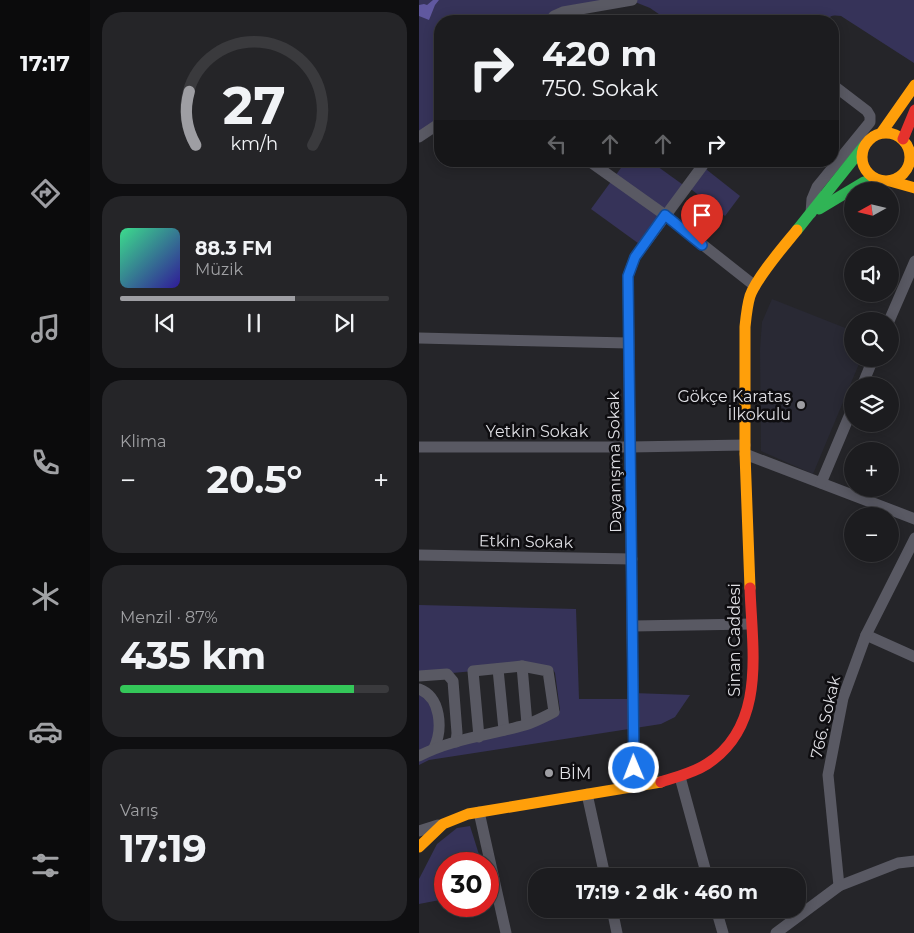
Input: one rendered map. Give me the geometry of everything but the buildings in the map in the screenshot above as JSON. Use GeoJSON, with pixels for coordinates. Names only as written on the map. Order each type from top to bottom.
{"type":"FeatureCollection","features":[{"type":"Feature","properties":{"kind":"main road"},"geometry":{"type":"LineString","coordinates":[[882,132],[914,85]]}},
{"type":"Feature","properties":{"kind":"main road"},"geometry":{"type":"LineString","coordinates":[[890,181],[903,174],[908,168],[910,153],[908,144],[914,110]]}},
{"type":"Feature","properties":{"kind":"main road"},"geometry":{"type":"LineString","coordinates":[[908,144],[890,132],[882,132],[875,135],[864,146],[861,161],[864,168],[875,179],[914,188]]}},
{"type":"Feature","properties":{"kind":"main road","name":"Sinan Caddesi"},"geometry":{"type":"LineString","coordinates":[[419,847],[428,836],[444,823],[479,812],[634,787],[680,777],[696,771],[723,753],[736,738],[750,705],[753,680],[745,450],[745,328],[750,296],[777,253],[811,214],[864,146]]}},
{"type":"Feature","properties":{"kind":"main road","name":"Sinan Caddesi"},"geometry":{"type":"LineString","coordinates":[[811,214],[865,182],[875,179]]}},
{"type":"Feature","properties":{"kind":"street"},"geometry":{"type":"LineString","coordinates":[[557,15],[563,12],[632,0]]}},
{"type":"Feature","properties":{"kind":"street"},"geometry":{"type":"LineString","coordinates":[[839,90],[867,111],[870,116],[870,122],[839,160]]}},
{"type":"Feature","properties":{"kind":"street"},"geometry":{"type":"LineString","coordinates":[[419,137],[434,127]]}},
{"type":"Feature","properties":{"kind":"street"},"geometry":{"type":"LineString","coordinates":[[597,167],[665,215],[755,286]]}},
{"type":"Feature","properties":{"kind":"street","name":"Dayanışma Sokak"},"geometry":{"type":"LineString","coordinates":[[634,787],[628,276],[635,257],[701,167]]}},
{"type":"Feature","properties":{"kind":"street"},"geometry":{"type":"LineString","coordinates":[[811,214],[812,199],[817,187],[833,167]]}},
{"type":"Feature","properties":{"kind":"street"},"geometry":{"type":"LineString","coordinates":[[893,312],[914,261]]}},
{"type":"Feature","properties":{"kind":"street"},"geometry":{"type":"LineString","coordinates":[[419,338],[628,342]]}},
{"type":"Feature","properties":{"kind":"street"},"geometry":{"type":"LineString","coordinates":[[821,483],[844,428]]}},
{"type":"Feature","properties":{"kind":"street","name":"Yetkin Sokak"},"geometry":{"type":"LineString","coordinates":[[419,447],[630,447],[745,450]]}},
{"type":"Feature","properties":{"kind":"street"},"geometry":{"type":"LineString","coordinates":[[745,450],[821,483],[914,519]]}},
{"type":"Feature","properties":{"kind":"street","name":"766. Sokak"},"geometry":{"type":"LineString","coordinates":[[839,886],[828,775],[843,698],[866,635],[914,538]]}},
{"type":"Feature","properties":{"kind":"street","name":"Etkin Sokak"},"geometry":{"type":"LineString","coordinates":[[419,555],[632,559]]}},
{"type":"Feature","properties":{"kind":"street"},"geometry":{"type":"LineString","coordinates":[[633,626],[751,624]]}},
{"type":"Feature","properties":{"kind":"street"},"geometry":{"type":"LineString","coordinates":[[866,635],[914,657]]}},
{"type":"Feature","properties":{"kind":"street"},"geometry":{"type":"LineString","coordinates":[[522,666],[527,724]]}},
{"type":"Feature","properties":{"kind":"street"},"geometry":{"type":"LineString","coordinates":[[419,756],[433,748],[479,737],[527,724],[554,712],[548,671],[522,666],[473,671],[479,737]]}},
{"type":"Feature","properties":{"kind":"street"},"geometry":{"type":"LineString","coordinates":[[498,669],[504,730]]}},
{"type":"Feature","properties":{"kind":"street"},"geometry":{"type":"LineString","coordinates":[[419,676],[447,674],[453,681],[456,742]]}},
{"type":"Feature","properties":{"kind":"street"},"geometry":{"type":"LineString","coordinates":[[419,689],[428,693],[436,709],[440,730],[439,739],[433,748]]}},
{"type":"Feature","properties":{"kind":"street"},"geometry":{"type":"LineString","coordinates":[[680,777],[705,868]]}},
{"type":"Feature","properties":{"kind":"street"},"geometry":{"type":"LineString","coordinates":[[587,794],[603,868]]}},
{"type":"Feature","properties":{"kind":"street"},"geometry":{"type":"LineString","coordinates":[[479,812],[506,933]]}},
{"type":"Feature","properties":{"kind":"street"},"geometry":{"type":"LineString","coordinates":[[419,831],[444,823]]}},
{"type":"Feature","properties":{"kind":"street"},"geometry":{"type":"LineString","coordinates":[[776,933],[839,886],[897,863],[914,861]]}},
{"type":"Feature","properties":{"kind":"street"},"geometry":{"type":"LineString","coordinates":[[614,918],[617,933]]}},
{"type":"Feature","properties":{"kind":"street"},"geometry":{"type":"LineString","coordinates":[[719,918],[723,933]]}},
{"type":"Feature","properties":{"kind":"shaded area"},"geometry":{"type":"Polygon","coordinates":[[[419,0],[630,0],[563,12],[559,15],[434,15],[434,127],[419,137],[419,0]]]}},
{"type":"Feature","properties":{"kind":"shaded area"},"geometry":{"type":"Polygon","coordinates":[[[433,0],[439,0],[429,20],[419,16],[419,5],[427,5],[433,0]]]}},
{"type":"Feature","properties":{"kind":"shaded area"},"geometry":{"type":"Polygon","coordinates":[[[630,0],[914,0],[914,63],[839,15],[660,15],[650,8],[630,0]]]}},
{"type":"Feature","properties":{"kind":"shaded area"},"geometry":{"type":"Polygon","coordinates":[[[622,167],[658,167],[686,187],[642,246],[591,209],[622,167]]]}},
{"type":"Feature","properties":{"kind":"shaded area"},"geometry":{"type":"Polygon","coordinates":[[[701,167],[703,167],[740,196],[725,216],[687,186],[701,167]]]}},
{"type":"Feature","properties":{"kind":"shaded area","name":"Gökçe Karataş İlkokulu"},"geometry":{"type":"Polygon","coordinates":[[[772,299],[844,327],[844,367],[858,367],[853,377],[844,377],[844,400],[813,474],[761,451],[760,349],[762,322],[772,299]]]}},
{"type":"Feature","properties":{"kind":"shaded area"},"geometry":{"type":"Polygon","coordinates":[[[419,605],[576,609],[579,699],[633,699],[633,693],[690,695],[675,717],[661,724],[429,760],[419,765],[419,689],[436,709],[434,747],[556,717],[560,710],[555,673],[547,666],[540,665],[419,676],[419,605]]]}},
{"type":"Feature","properties":{"kind":"shaded area"},"geometry":{"type":"Polygon","coordinates":[[[470,826],[478,852],[434,852],[434,901],[419,904],[419,879],[437,844],[457,828],[470,826]]]}},
{"type":"Feature","properties":{"kind":"traffic: fast"},"geometry":{"type":"LineString","coordinates":[[797,230],[864,146]]}},
{"type":"Feature","properties":{"kind":"traffic: fast"},"geometry":{"type":"LineString","coordinates":[[819,209],[864,182],[875,179]]}},
{"type":"Feature","properties":{"kind":"traffic: slow"},"geometry":{"type":"LineString","coordinates":[[882,132],[915,85]]}},
{"type":"Feature","properties":{"kind":"traffic: slow"},"geometry":{"type":"LineString","coordinates":[[881,133],[891,133],[900,137],[906,143],[909,148],[910,157],[909,166],[900,177],[891,181],[881,181],[872,177],[866,171],[862,162],[862,152],[866,143],[872,137],[881,133]]}},
{"type":"Feature","properties":{"kind":"traffic: slow"},"geometry":{"type":"LineString","coordinates":[[890,181],[915,188]]}},
{"type":"Feature","properties":{"kind":"traffic: slow"},"geometry":{"type":"LineString","coordinates":[[750,588],[745,454],[746,315],[753,288],[797,230]]}},
{"type":"Feature","properties":{"kind":"traffic: slow"},"geometry":{"type":"LineString","coordinates":[[419,847],[443,824],[468,814],[661,782]]}},
{"type":"Feature","properties":{"kind":"traffic: jam"},"geometry":{"type":"LineString","coordinates":[[903,139],[915,110]]}},
{"type":"Feature","properties":{"kind":"traffic: jam"},"geometry":{"type":"LineString","coordinates":[[661,782],[707,764],[726,748],[739,729],[747,708],[752,685],[753,636],[750,588]]}},
{"type":"Feature","properties":{"kind":"place","name":"Gökçe Karataş İlkokulu"},"geometry":{"type":"Point","coordinates":[801,405]}},
{"type":"Feature","properties":{"kind":"place","name":"BİM"},"geometry":{"type":"Point","coordinates":[549,773]}},
{"type":"Feature","properties":{"kind":"route"},"geometry":{"type":"LineString","coordinates":[[634,768],[628,276],[635,257],[665,215],[702,245]]}}]}
